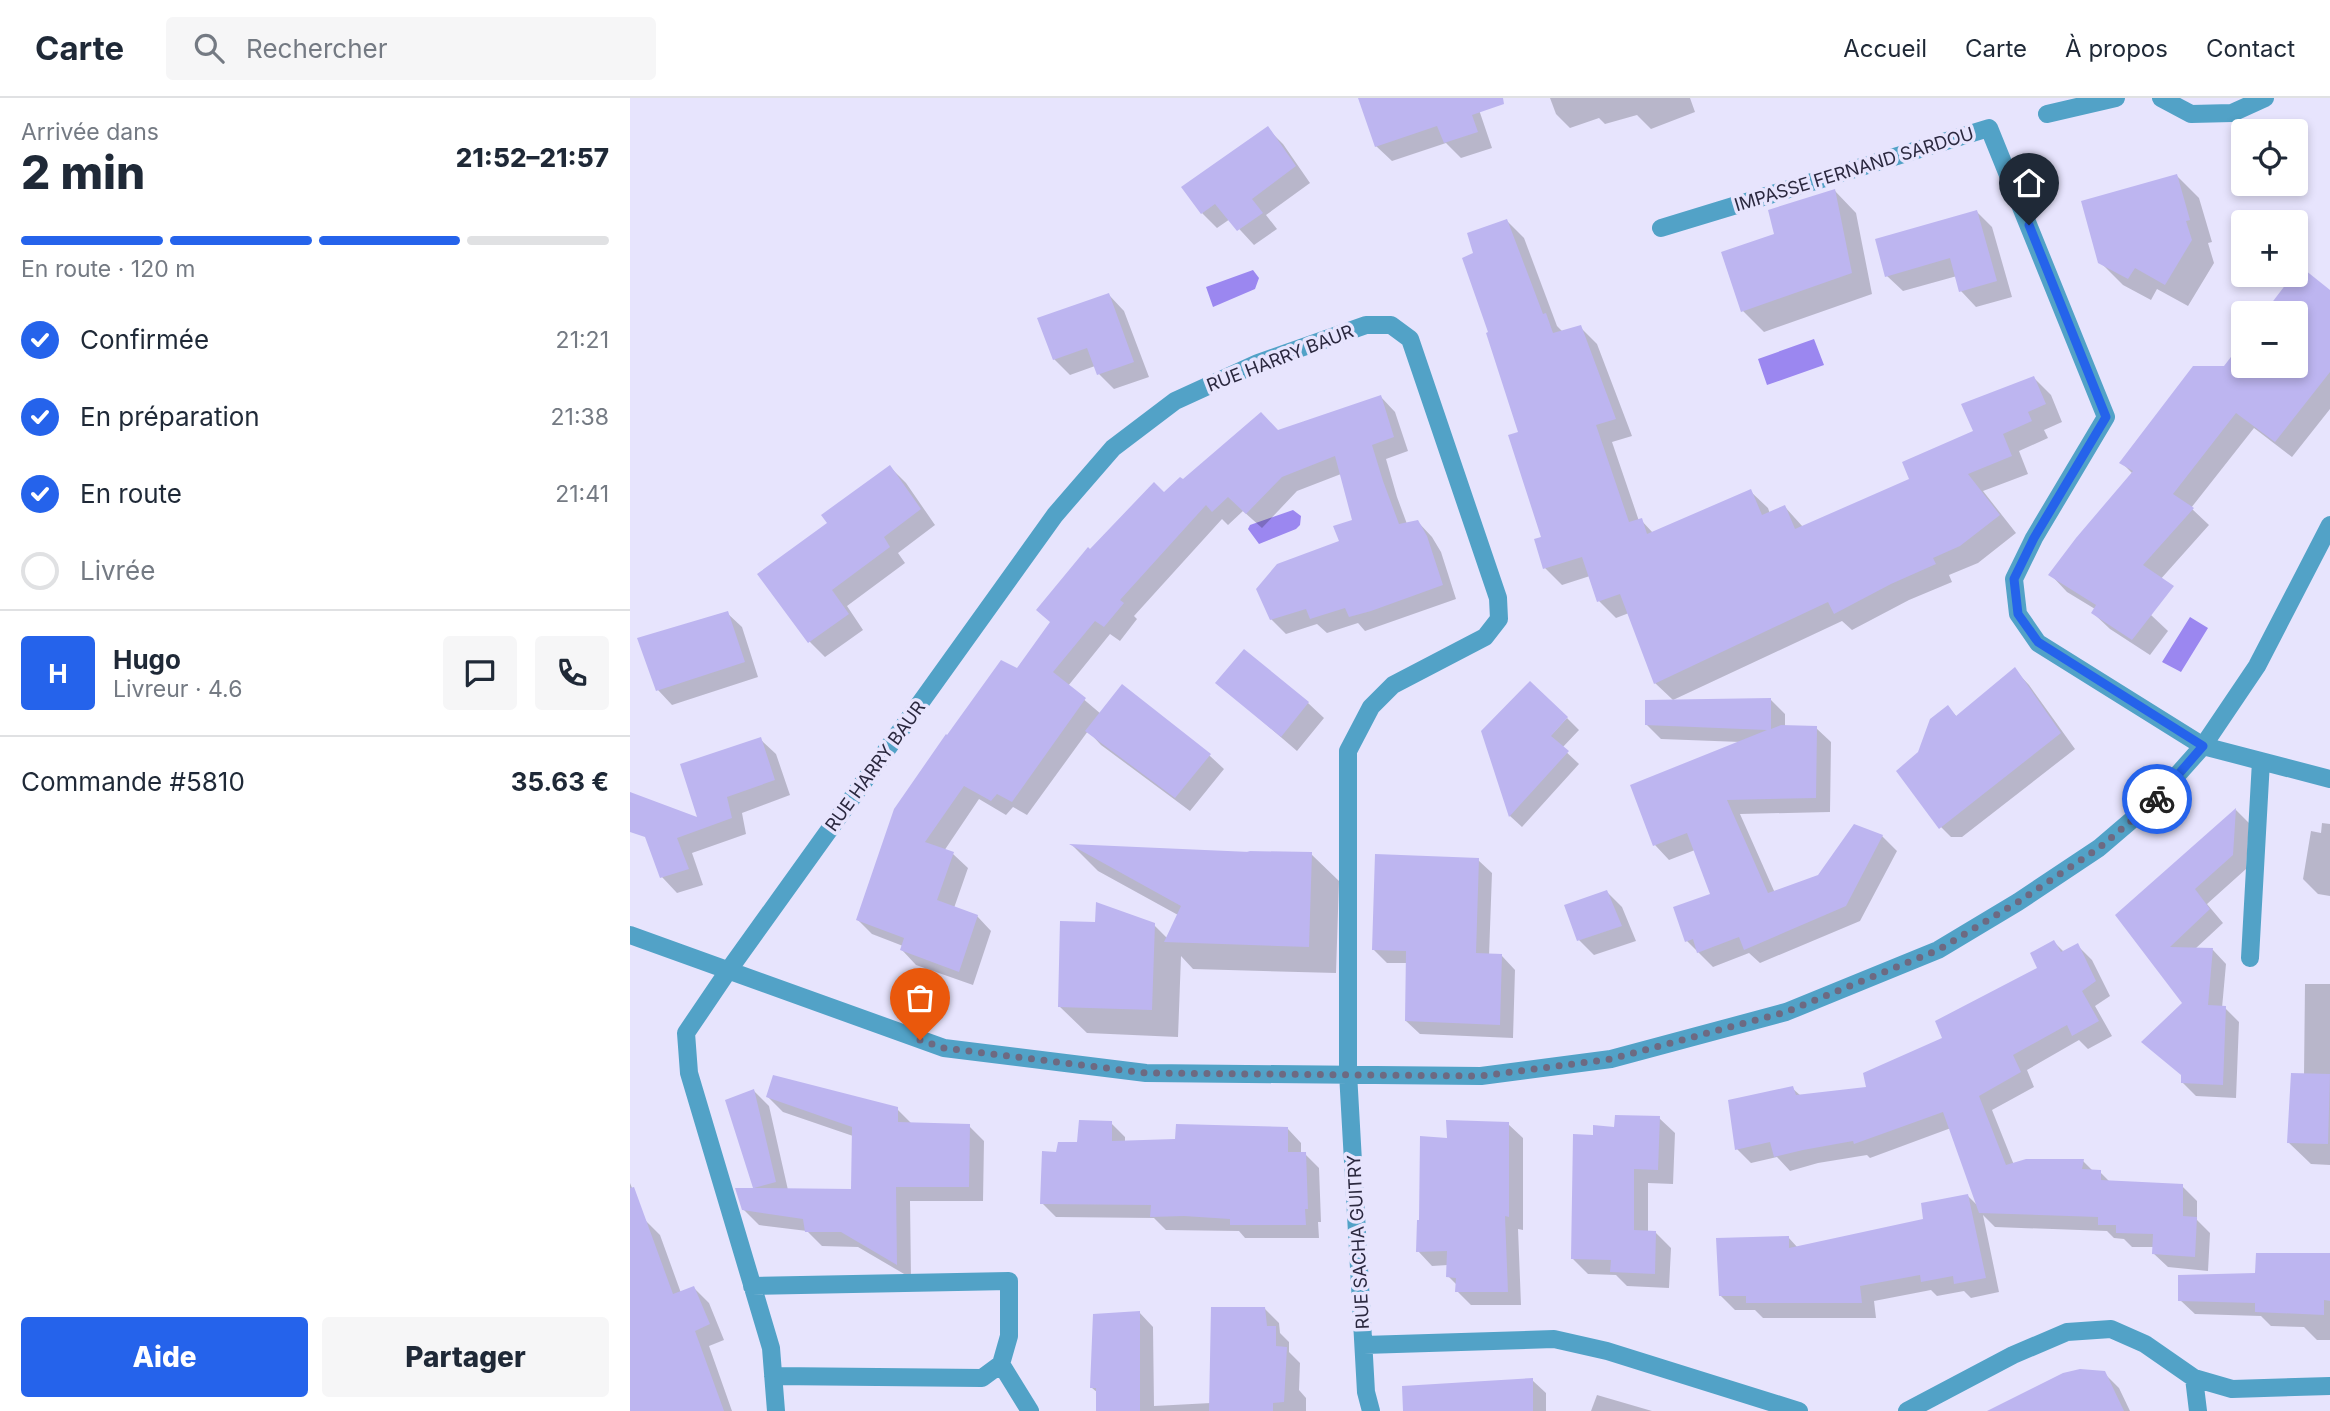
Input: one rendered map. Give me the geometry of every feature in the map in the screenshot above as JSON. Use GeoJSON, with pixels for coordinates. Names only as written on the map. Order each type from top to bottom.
{"type":"FeatureCollection","features":[{"type":"Feature","properties":{"kind":"street"},"geometry":{"type":"LineString","coordinates":[[2046,114],[2116,98]]}},
{"type":"Feature","properties":{"kind":"street"},"geometry":{"type":"LineString","coordinates":[[2161,98],[2191,114],[2232,113],[2265,98]]}},
{"type":"Feature","properties":{"kind":"street","name":"IMPASSE FERNAND SARDOU"},"geometry":{"type":"LineString","coordinates":[[1661,228],[1989,128],[2106,417],[2034,538],[2014,579],[2018,614],[2038,642],[2203,746]]}},
{"type":"Feature","properties":{"kind":"street","name":"RUE HARRY BAUR"},"geometry":{"type":"LineString","coordinates":[[775,1411],[771,1348],[689,1073],[686,1033],[1055,515],[1113,449],[1175,401],[1258,363],[1366,325],[1391,325],[1410,339],[1498,598],[1499,620],[1485,637],[1393,685],[1371,707],[1348,751],[1348,1073]]}},
{"type":"Feature","properties":{"kind":"street"},"geometry":{"type":"LineString","coordinates":[[630,935],[944,1048],[1146,1073],[1481,1076],[1611,1059],[1786,1012],[1938,950],[2018,902],[2099,848],[2154,801],[2203,746],[2257,666],[2330,525]]}},
{"type":"Feature","properties":{"kind":"street"},"geometry":{"type":"LineString","coordinates":[[2203,746],[2330,779]]}},
{"type":"Feature","properties":{"kind":"street"},"geometry":{"type":"LineString","coordinates":[[2250,958],[2261,761]]}},
{"type":"Feature","properties":{"kind":"street","name":"RUE SACHA GUITRY"},"geometry":{"type":"LineString","coordinates":[[1348,1073],[1366,1392],[1371,1411]]}},
{"type":"Feature","properties":{"kind":"street"},"geometry":{"type":"LineString","coordinates":[[752,1286],[1009,1281],[1009,1336],[1001,1364],[982,1378],[774,1376]]}},
{"type":"Feature","properties":{"kind":"street"},"geometry":{"type":"LineString","coordinates":[[1908,1411],[2013,1355],[2067,1332],[2111,1329],[2145,1344],[2194,1378],[2232,1389],[2330,1386]]}},
{"type":"Feature","properties":{"kind":"street"},"geometry":{"type":"LineString","coordinates":[[1363,1345],[1554,1339],[1606,1351],[1799,1411]]}},
{"type":"Feature","properties":{"kind":"street"},"geometry":{"type":"LineString","coordinates":[[1001,1364],[1030,1411]]}},
{"type":"Feature","properties":{"kind":"street"},"geometry":{"type":"LineString","coordinates":[[2194,1378],[2198,1411]]}},
{"type":"Feature","properties":{"kind":"shaded area"},"geometry":{"type":"Polygon","coordinates":[[[1253,270],[1259,278],[1255,289],[1213,307],[1206,287],[1253,270]]]}},
{"type":"Feature","properties":{"kind":"shaded area"},"geometry":{"type":"Polygon","coordinates":[[[1814,339],[1824,365],[1767,385],[1758,359],[1814,339]]]}},
{"type":"Feature","properties":{"kind":"shaded area"},"geometry":{"type":"Polygon","coordinates":[[[1293,510],[1301,516],[1300,525],[1296,529],[1259,544],[1248,529],[1250,525],[1293,510]]]}},
{"type":"Feature","properties":{"kind":"shaded area"},"geometry":{"type":"Polygon","coordinates":[[[2190,617],[2208,628],[2181,672],[2162,662],[2190,617]]]}},
{"type":"Feature","properties":{"kind":"building"},"geometry":{"type":"Polygon","coordinates":[[[1358,98],[1503,98],[1504,104],[1472,115],[1478,132],[1444,143],[1437,126],[1375,147],[1358,98]]]}},
{"type":"Feature","properties":{"kind":"building"},"geometry":{"type":"Polygon","coordinates":[[[1268,126],[1296,166],[1252,199],[1263,213],[1237,231],[1215,204],[1201,214],[1181,187],[1268,126]]]}},
{"type":"Feature","properties":{"kind":"building"},"geometry":{"type":"Polygon","coordinates":[[[2177,174],[2190,220],[2186,221],[2192,240],[2165,285],[2135,268],[2128,279],[2098,263],[2081,201],[2177,174]]]}},
{"type":"Feature","properties":{"kind":"building"},"geometry":{"type":"Polygon","coordinates":[[[1835,189],[1852,273],[1741,312],[1721,252],[1774,234],[1768,210],[1835,189]]]}},
{"type":"Feature","properties":{"kind":"building"},"geometry":{"type":"Polygon","coordinates":[[[1977,210],[1997,281],[1959,292],[1950,258],[1885,277],[1875,239],[1977,210]]]}},
{"type":"Feature","properties":{"kind":"building"},"geometry":{"type":"Polygon","coordinates":[[[1507,219],[1543,314],[1546,313],[1553,333],[1581,325],[1616,419],[1596,425],[1629,522],[1642,518],[1647,534],[1751,489],[1762,515],[1785,505],[1795,529],[1909,479],[1902,462],[1973,431],[1961,404],[2034,376],[2046,404],[2028,412],[2032,421],[2003,434],[2012,456],[1968,474],[2000,515],[1960,546],[1933,558],[1936,564],[1834,614],[1828,602],[1654,684],[1620,594],[1597,602],[1582,557],[1543,569],[1534,539],[1541,537],[1508,435],[1518,432],[1462,258],[1473,253],[1467,233],[1507,219]]]}},
{"type":"Feature","properties":{"kind":"building"},"geometry":{"type":"Polygon","coordinates":[[[2308,272],[2330,290],[2330,372],[2275,442],[2236,413],[2173,494],[2194,508],[2143,565],[2174,586],[2132,640],[2091,613],[2096,605],[2048,575],[2133,471],[2119,463],[2193,366],[2224,366],[2231,357],[2231,378],[2308,378],[2308,301],[2273,301],[2284,287],[2308,287],[2308,272]]]}},
{"type":"Feature","properties":{"kind":"building"},"geometry":{"type":"Polygon","coordinates":[[[1109,293],[1134,362],[1097,375],[1087,348],[1053,360],[1037,318],[1109,293]]]}},
{"type":"Feature","properties":{"kind":"building"},"geometry":{"type":"Polygon","coordinates":[[[1381,395],[1394,437],[1372,445],[1383,481],[1399,524],[1418,520],[1427,536],[1443,585],[1349,617],[1345,608],[1310,619],[1306,609],[1270,620],[1256,589],[1277,564],[1339,541],[1333,526],[1352,520],[1335,456],[1282,477],[1246,514],[1228,497],[1212,512],[1206,505],[1120,600],[1124,603],[1104,627],[1095,621],[1053,672],[1086,698],[1012,802],[997,794],[991,801],[964,786],[925,842],[954,852],[937,900],[978,915],[959,972],[900,950],[904,938],[856,920],[894,809],[1001,660],[1017,668],[1050,622],[1036,610],[1088,547],[1090,549],[1154,482],[1164,492],[1261,412],[1278,430],[1381,395]]]}},
{"type":"Feature","properties":{"kind":"building"},"geometry":{"type":"Polygon","coordinates":[[[890,465],[921,509],[884,537],[890,547],[832,590],[849,614],[808,643],[757,574],[827,523],[821,515],[890,465]]]}},
{"type":"Feature","properties":{"kind":"building"},"geometry":{"type":"Polygon","coordinates":[[[728,611],[745,662],[656,691],[637,638],[728,611]]]}},
{"type":"Feature","properties":{"kind":"building"},"geometry":{"type":"Polygon","coordinates":[[[1244,649],[1309,702],[1281,737],[1215,683],[1244,649]]]}},
{"type":"Feature","properties":{"kind":"building"},"geometry":{"type":"Polygon","coordinates":[[[2015,667],[2061,733],[1939,829],[1896,771],[1918,752],[1930,719],[1948,705],[1956,716],[2015,667]]]}},
{"type":"Feature","properties":{"kind":"building"},"geometry":{"type":"Polygon","coordinates":[[[1530,681],[1568,717],[1551,736],[1569,751],[1509,817],[1481,731],[1530,681]]]}},
{"type":"Feature","properties":{"kind":"building"},"geometry":{"type":"Polygon","coordinates":[[[1122,684],[1211,754],[1175,798],[1085,731],[1122,684]]]}},
{"type":"Feature","properties":{"kind":"building"},"geometry":{"type":"Polygon","coordinates":[[[1771,698],[1771,729],[1781,725],[1817,726],[1816,798],[1727,800],[1768,893],[1818,875],[1854,824],[1883,835],[1846,906],[1744,950],[1739,937],[1697,953],[1693,939],[1685,942],[1673,907],[1710,894],[1687,833],[1653,846],[1630,785],[1767,730],[1645,725],[1645,700],[1771,698]]]}},
{"type":"Feature","properties":{"kind":"building"},"geometry":{"type":"Polygon","coordinates":[[[761,737],[775,780],[727,797],[732,818],[677,838],[689,869],[660,878],[645,837],[630,832],[630,792],[697,817],[680,764],[761,737]]]}},
{"type":"Feature","properties":{"kind":"building"},"geometry":{"type":"Polygon","coordinates":[[[2236,808],[2233,855],[2195,889],[2210,909],[2170,947],[2213,948],[2208,1005],[2226,1006],[2223,1085],[2181,1083],[2181,1075],[2141,1042],[2182,1003],[2115,915],[2236,808]]]}},
{"type":"Feature","properties":{"kind":"building"},"geometry":{"type":"Polygon","coordinates":[[[1069,844],[1312,852],[1309,947],[1164,942],[1181,906],[1069,844]]]}},
{"type":"Feature","properties":{"kind":"building"},"geometry":{"type":"Polygon","coordinates":[[[1375,854],[1479,858],[1476,953],[1502,954],[1500,1025],[1405,1021],[1406,951],[1372,950],[1375,854]]]}},
{"type":"Feature","properties":{"kind":"building"},"geometry":{"type":"Polygon","coordinates":[[[1607,890],[1622,926],[1577,941],[1564,905],[1607,890]]]}},
{"type":"Feature","properties":{"kind":"building"},"geometry":{"type":"Polygon","coordinates":[[[1096,902],[1155,923],[1152,1010],[1058,1007],[1060,921],[1095,922],[1096,902]]]}},
{"type":"Feature","properties":{"kind":"building"},"geometry":{"type":"Polygon","coordinates":[[[2054,940],[2061,952],[2078,943],[2096,981],[2082,991],[2099,1021],[2072,1036],[2067,1025],[2013,1055],[2021,1072],[1979,1096],[2006,1165],[2026,1159],[2084,1159],[2082,1169],[2101,1170],[2101,1180],[2183,1184],[2183,1216],[2197,1217],[2195,1257],[2152,1254],[2153,1234],[2116,1233],[2116,1225],[2098,1225],[2098,1217],[1979,1213],[1943,1112],[1854,1144],[1853,1141],[1774,1157],[1770,1142],[1735,1150],[1728,1100],[1793,1086],[1796,1095],[1866,1087],[1863,1073],[1942,1038],[1935,1021],[2037,968],[2030,953],[2054,940]]]}},
{"type":"Feature","properties":{"kind":"building"},"geometry":{"type":"Polygon","coordinates":[[[2291,1073],[2330,1074],[2328,1144],[2287,1143],[2291,1073]]]}},
{"type":"Feature","properties":{"kind":"building"},"geometry":{"type":"Polygon","coordinates":[[[773,1075],[898,1107],[898,1122],[970,1124],[969,1187],[896,1187],[897,1265],[841,1232],[805,1232],[803,1219],[742,1210],[735,1188],[753,1188],[725,1100],[754,1089],[776,1182],[754,1188],[851,1189],[852,1127],[766,1097],[773,1075]]]}},
{"type":"Feature","properties":{"kind":"building"},"geometry":{"type":"Polygon","coordinates":[[[1615,1115],[1660,1116],[1658,1170],[1634,1169],[1634,1230],[1656,1231],[1655,1274],[1610,1272],[1611,1260],[1571,1259],[1573,1134],[1593,1135],[1593,1125],[1614,1127],[1615,1115]]]}},
{"type":"Feature","properties":{"kind":"building"},"geometry":{"type":"Polygon","coordinates":[[[1079,1120],[1112,1121],[1112,1141],[1175,1139],[1176,1124],[1288,1127],[1288,1152],[1306,1152],[1306,1225],[1230,1225],[1230,1219],[1150,1217],[1151,1205],[1040,1204],[1042,1151],[1056,1152],[1058,1142],[1077,1142],[1079,1120]]]}},
{"type":"Feature","properties":{"kind":"building"},"geometry":{"type":"Polygon","coordinates":[[[1446,1120],[1509,1122],[1509,1217],[1505,1216],[1508,1292],[1455,1292],[1456,1278],[1446,1277],[1447,1251],[1416,1252],[1420,1136],[1447,1138],[1446,1120]]]}},
{"type":"Feature","properties":{"kind":"building"},"geometry":{"type":"Polygon","coordinates":[[[634,1187],[673,1294],[694,1286],[710,1324],[695,1331],[724,1411],[630,1411],[630,1188],[634,1187]]]}},
{"type":"Feature","properties":{"kind":"building"},"geometry":{"type":"Polygon","coordinates":[[[1968,1194],[1986,1278],[1954,1284],[1953,1276],[1921,1282],[1920,1275],[1860,1286],[1862,1303],[1746,1303],[1746,1296],[1719,1296],[1716,1238],[1789,1236],[1789,1248],[1923,1219],[1921,1203],[1968,1194]]]}},
{"type":"Feature","properties":{"kind":"building"},"geometry":{"type":"Polygon","coordinates":[[[2256,1253],[2330,1253],[2330,1301],[2324,1300],[2324,1315],[2255,1312],[2255,1303],[2178,1301],[2178,1275],[2255,1273],[2256,1253]]]}},
{"type":"Feature","properties":{"kind":"building"},"geometry":{"type":"Polygon","coordinates":[[[1211,1307],[1265,1307],[1267,1326],[1276,1326],[1276,1346],[1287,1347],[1284,1402],[1273,1403],[1273,1411],[1209,1411],[1211,1307]]]}},
{"type":"Feature","properties":{"kind":"building"},"geometry":{"type":"Polygon","coordinates":[[[1140,1311],[1140,1411],[1096,1411],[1096,1388],[1090,1388],[1093,1314],[1140,1311]]]}},
{"type":"Feature","properties":{"kind":"building"},"geometry":{"type":"Polygon","coordinates":[[[2080,1369],[2105,1371],[2124,1411],[1987,1411],[2063,1373],[2080,1369]]]}},
{"type":"Feature","properties":{"kind":"building"},"geometry":{"type":"Polygon","coordinates":[[[1533,1378],[1533,1411],[1403,1411],[1402,1386],[1533,1378]]]}},
{"type":"Feature","properties":{"kind":"way so far"},"geometry":{"type":"LineString","coordinates":[[920,1040],[944,1048],[1146,1073],[1481,1076],[1611,1059],[1786,1012],[1938,950],[2018,902],[2099,848],[2157,799]]}},
{"type":"Feature","properties":{"kind":"route"},"geometry":{"type":"LineString","coordinates":[[2029,225],[2106,417],[2034,538],[2014,579],[2018,614],[2038,642],[2203,746],[2157,799]]}}]}
